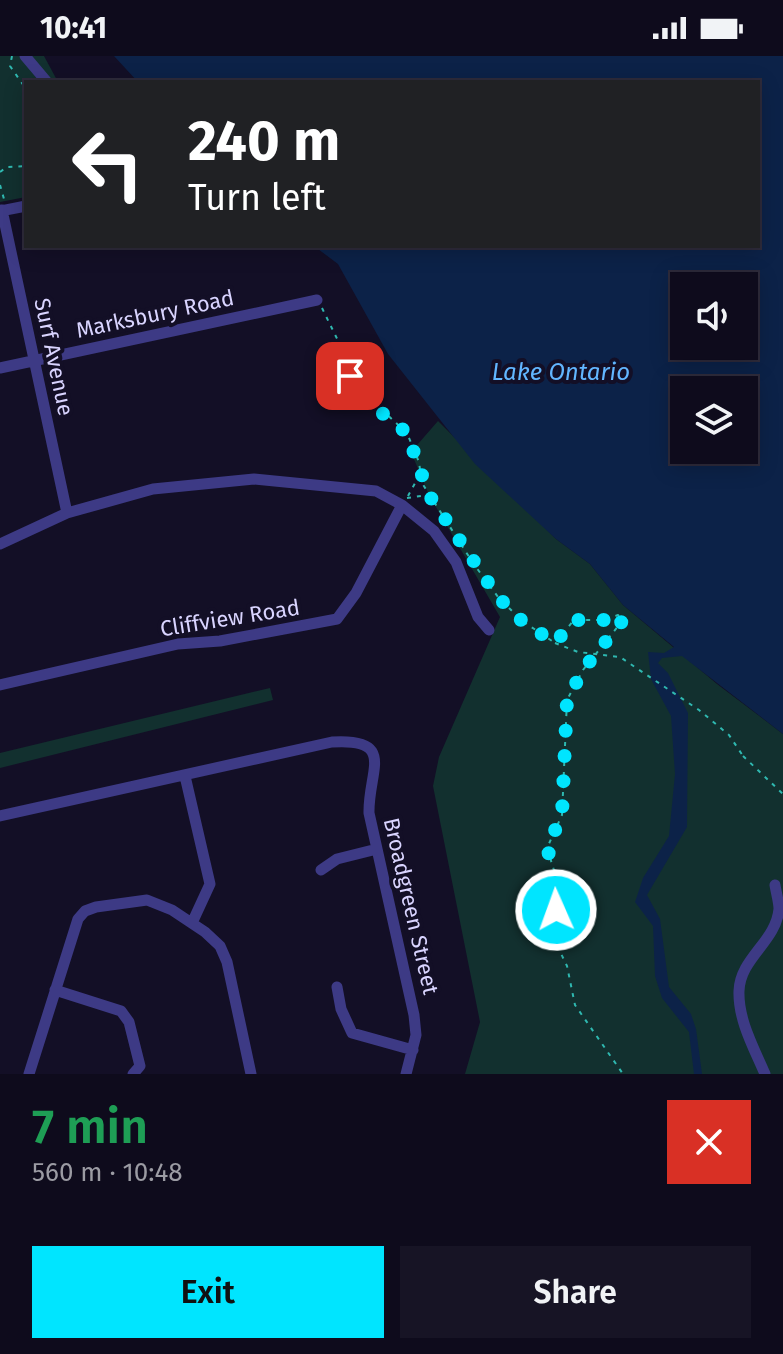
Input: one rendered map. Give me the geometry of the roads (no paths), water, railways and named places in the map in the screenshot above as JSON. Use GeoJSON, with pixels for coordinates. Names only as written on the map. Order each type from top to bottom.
{"type":"FeatureCollection","features":[{"type":"Feature","properties":{"kind":"street"},"geometry":{"type":"LineString","coordinates":[[25,56],[45,80]]}},
{"type":"Feature","properties":{"kind":"street"},"geometry":{"type":"LineString","coordinates":[[3,210],[24,206]]}},
{"type":"Feature","properties":{"kind":"street","name":"Surf Avenue"},"geometry":{"type":"LineString","coordinates":[[3,210],[67,513]]}},
{"type":"Feature","properties":{"kind":"street","name":"Marksbury Road"},"geometry":{"type":"LineString","coordinates":[[0,368],[317,300]]}},
{"type":"Feature","properties":{"kind":"street"},"geometry":{"type":"LineString","coordinates":[[0,544],[67,513],[153,489],[254,479],[376,491],[405,501],[434,531],[456,562],[478,617],[489,630]]}},
{"type":"Feature","properties":{"kind":"street","name":"Cliffview Road"},"geometry":{"type":"LineString","coordinates":[[0,685],[178,644],[220,641],[337,619],[356,593],[405,501]]}},
{"type":"Feature","properties":{"kind":"street","name":"Broadgreen Street"},"geometry":{"type":"LineString","coordinates":[[185,776],[332,742],[358,740],[372,749],[377,762],[369,792],[377,849],[414,1015],[413,1050],[406,1074]]}},
{"type":"Feature","properties":{"kind":"street"},"geometry":{"type":"LineString","coordinates":[[0,816],[185,776],[210,884],[192,923]]}},
{"type":"Feature","properties":{"kind":"street"},"geometry":{"type":"LineString","coordinates":[[321,870],[337,859],[377,849]]}},
{"type":"Feature","properties":{"kind":"street"},"geometry":{"type":"LineString","coordinates":[[765,1074],[743,1021],[739,992],[742,973],[773,928],[779,910],[775,885]]}},
{"type":"Feature","properties":{"kind":"street"},"geometry":{"type":"LineString","coordinates":[[29,1074],[78,919],[85,911],[147,900],[192,923],[220,946],[227,962],[251,1074]]}},
{"type":"Feature","properties":{"kind":"street"},"geometry":{"type":"LineString","coordinates":[[337,987],[341,1009],[352,1033],[413,1050]]}},
{"type":"Feature","properties":{"kind":"street"},"geometry":{"type":"LineString","coordinates":[[55,990],[121,1011],[129,1022],[140,1066],[133,1074]]}},
{"type":"Feature","properties":{"kind":"water","name":"Lake Ontario"},"geometry":{"type":"Polygon","coordinates":[[[114,56],[783,56],[783,734],[682,656],[662,658],[658,663],[668,673],[688,713],[687,827],[647,895],[660,919],[669,987],[691,1014],[696,1029],[702,1074],[694,1074],[689,1032],[662,998],[655,976],[653,926],[635,902],[643,878],[669,836],[675,774],[671,716],[651,679],[648,652],[664,653],[674,647],[623,605],[590,564],[556,539],[475,464],[388,354],[338,264],[317,248],[760,248],[760,80],[136,80],[114,56]]]}}]}
